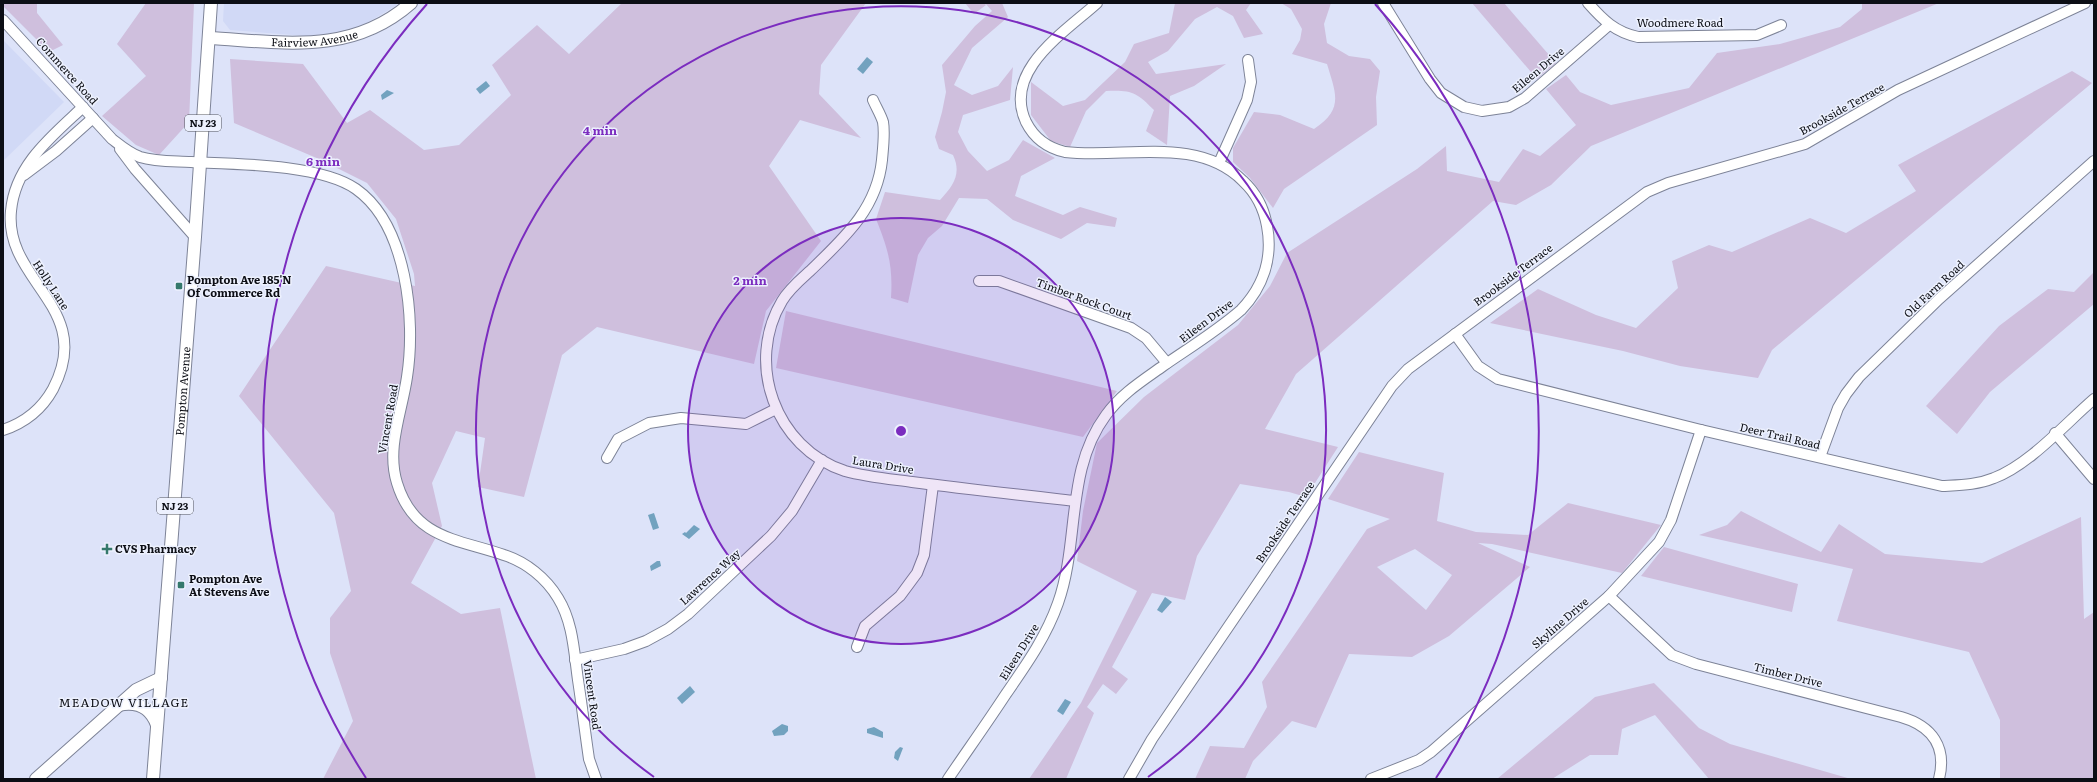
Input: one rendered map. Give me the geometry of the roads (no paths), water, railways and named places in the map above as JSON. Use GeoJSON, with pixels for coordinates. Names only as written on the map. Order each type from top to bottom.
{"type":"FeatureCollection","features":[{"type":"Feature","properties":{"kind":"main road","name":"Pompton Avenue"},"geometry":{"type":"LineString","coordinates":[[153,779],[195,237],[211,3]]}},
{"type":"Feature","properties":{"kind":"main road","name":"Fairview Avenue"},"geometry":{"type":"LineString","coordinates":[[209,38],[298,44],[330,41],[353,36],[374,28],[393,17],[411,3]]}},
{"type":"Feature","properties":{"kind":"main road"},"geometry":{"type":"LineString","coordinates":[[36,779],[136,690],[161,678]]}},
{"type":"Feature","properties":{"kind":"main road"},"geometry":{"type":"LineString","coordinates":[[119,705],[131,703],[142,706],[150,712],[157,725]]}},
{"type":"Feature","properties":{"kind":"street","name":"Eileen Drive"},"geometry":{"type":"LineString","coordinates":[[948,779],[1030,659],[1053,618],[1067,573],[1075,501],[1084,458],[1099,425],[1123,396],[1241,310],[1255,294],[1267,264],[1268,232],[1259,202],[1238,176],[1219,163],[1201,156],[1180,153],[1065,152],[1050,147],[1031,131],[1023,117],[1021,101],[1022,86],[1027,71],[1042,52],[1097,3]]}},
{"type":"Feature","properties":{"kind":"street","name":"Eileen Drive"},"geometry":{"type":"LineString","coordinates":[[1383,3],[1430,79],[1442,93],[1456,104],[1482,111],[1509,108],[1525,98],[1609,25]]}},
{"type":"Feature","properties":{"kind":"street","name":"Woodmere Road"},"geometry":{"type":"LineString","coordinates":[[1588,3],[1609,25],[1622,33],[1646,37],[1757,35],[1781,26]]}},
{"type":"Feature","properties":{"kind":"street","name":"Brookside Terrace"},"geometry":{"type":"LineString","coordinates":[[1129,779],[1144,751],[1392,386],[1408,369],[1647,192],[1668,183],[1805,144],[1898,90],[2085,3]]}},
{"type":"Feature","properties":{"kind":"street","name":"Commerce Road"},"geometry":{"type":"LineString","coordinates":[[3,20],[112,139],[135,169],[195,237]]}},
{"type":"Feature","properties":{"kind":"street"},"geometry":{"type":"LineString","coordinates":[[1219,163],[1248,100],[1251,82],[1248,60]]}},
{"type":"Feature","properties":{"kind":"street","name":"Laura Drive"},"geometry":{"type":"LineString","coordinates":[[873,100],[883,122],[881,166],[872,199],[851,231],[790,290],[772,321],[766,344],[766,368],[770,392],[776,409],[784,423],[797,440],[822,460],[856,474],[933,485],[1075,501]]}},
{"type":"Feature","properties":{"kind":"street","name":"Holly Lane"},"geometry":{"type":"LineString","coordinates":[[3,430],[27,418],[46,400],[59,375],[63,355],[63,334],[57,313],[20,260],[14,242],[11,212],[14,196],[32,157],[83,107]]}},
{"type":"Feature","properties":{"kind":"street"},"geometry":{"type":"LineString","coordinates":[[21,178],[40,164],[93,118]]}},
{"type":"Feature","properties":{"kind":"street","name":"Commerce Road"},"geometry":{"type":"LineString","coordinates":[[112,139],[129,152],[149,159],[200,162]]}},
{"type":"Feature","properties":{"kind":"street","name":"Old Farm Road"},"geometry":{"type":"LineString","coordinates":[[1820,457],[1838,408],[1846,394],[1859,377],[1939,299],[2094,161]]}},
{"type":"Feature","properties":{"kind":"street","name":"Vincent Road"},"geometry":{"type":"LineString","coordinates":[[200,162],[292,168],[323,174],[340,180],[357,190],[378,212],[390,234],[399,257],[409,312],[410,344],[408,368],[393,453],[394,472],[400,491],[415,516],[438,534],[457,542],[514,559],[542,578],[556,595],[566,615],[575,660],[589,759],[596,779]]}},
{"type":"Feature","properties":{"kind":"street","name":"Timber Rock Court"},"geometry":{"type":"LineString","coordinates":[[979,281],[999,281],[1131,328],[1146,338],[1168,363]]}},
{"type":"Feature","properties":{"kind":"street","name":"Deer Trail Road"},"geometry":{"type":"LineString","coordinates":[[1455,334],[1478,366],[1498,379],[1701,430],[1942,486],[1965,485],[1993,479],[2015,468],[2094,398]]}},
{"type":"Feature","properties":{"kind":"street"},"geometry":{"type":"LineString","coordinates":[[607,458],[618,439],[649,423],[681,418],[746,424],[776,409]]}},
{"type":"Feature","properties":{"kind":"street","name":"Skyline Drive"},"geometry":{"type":"LineString","coordinates":[[1371,779],[1419,760],[1431,752],[1610,596],[1659,542],[1671,520],[1701,430]]}},
{"type":"Feature","properties":{"kind":"street"},"geometry":{"type":"LineString","coordinates":[[2055,433],[2094,479]]}},
{"type":"Feature","properties":{"kind":"street","name":"Lawrence Way"},"geometry":{"type":"LineString","coordinates":[[575,660],[624,649],[646,641],[668,629],[688,614],[771,536],[792,511],[822,460]]}},
{"type":"Feature","properties":{"kind":"street"},"geometry":{"type":"LineString","coordinates":[[857,647],[865,626],[900,596],[917,573],[925,550],[933,485]]}},
{"type":"Feature","properties":{"kind":"street","name":"Timber Drive"},"geometry":{"type":"LineString","coordinates":[[1610,596],[1672,655],[1696,664],[1901,717],[1920,724],[1934,738],[1938,747],[1942,766],[1939,779]]}},
{"type":"Feature","properties":{"kind":"place","name":"Pompton Ave 185'N Of Commerce Rd"},"geometry":{"type":"Point","coordinates":[179,286]}},
{"type":"Feature","properties":{"kind":"place","name":"CVS Pharmacy"},"geometry":{"type":"Point","coordinates":[107,549]}},
{"type":"Feature","properties":{"kind":"place","name":"Pompton Ave At Stevens Ave"},"geometry":{"type":"Point","coordinates":[181,585]}},
{"type":"Feature","properties":{"kind":"district","name":"MEADOW VILLAGE"},"geometry":{"type":"Point","coordinates":[124,703]}}]}
